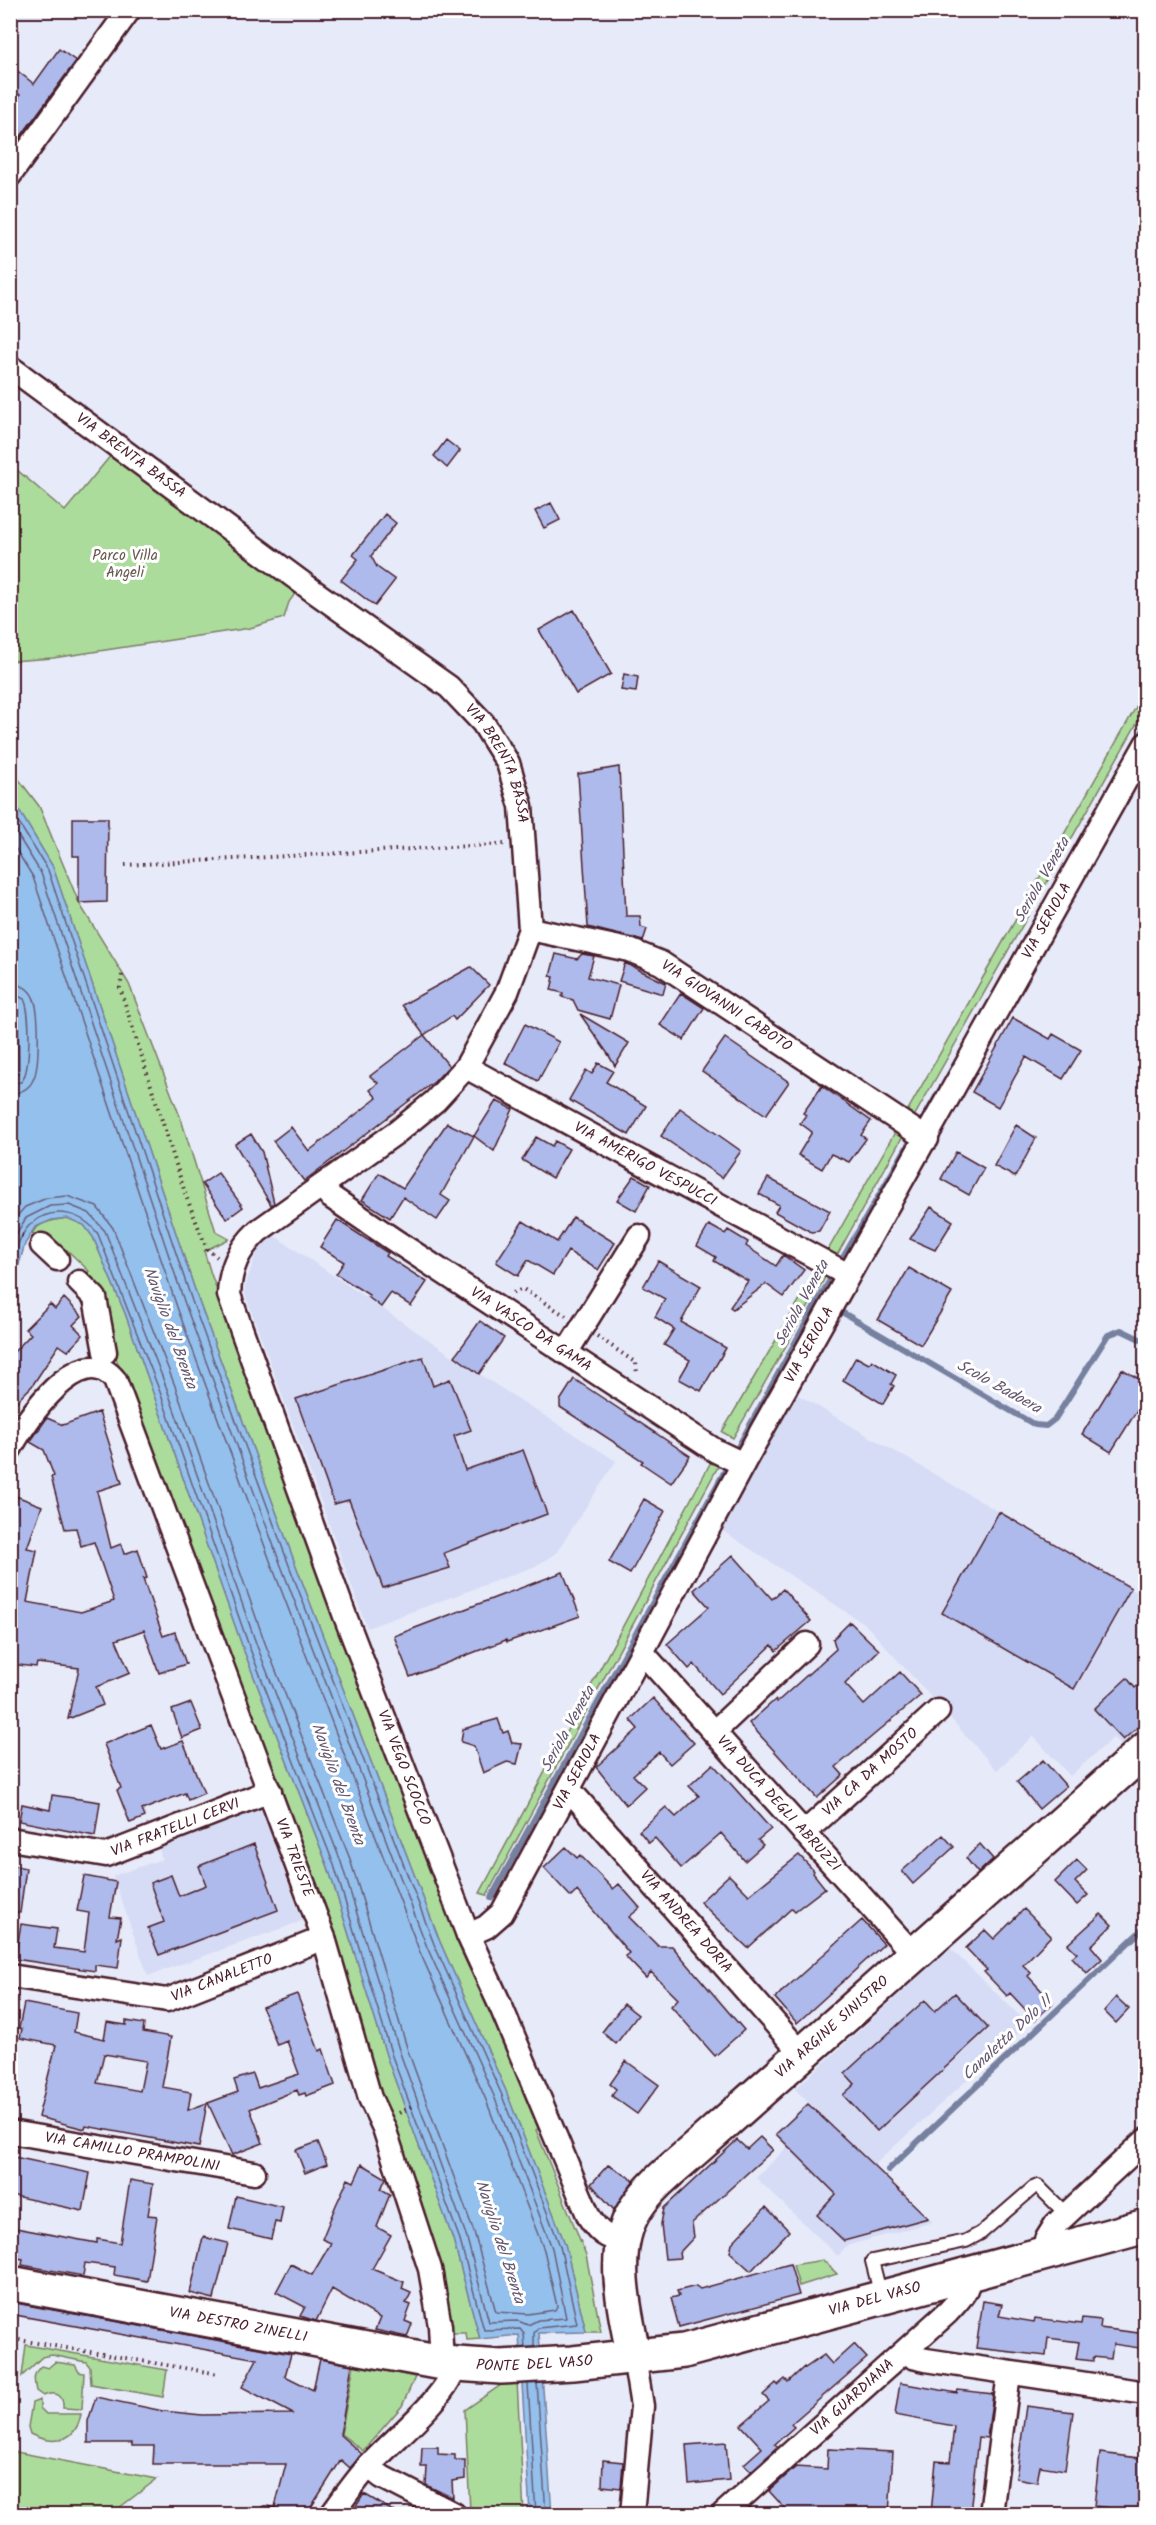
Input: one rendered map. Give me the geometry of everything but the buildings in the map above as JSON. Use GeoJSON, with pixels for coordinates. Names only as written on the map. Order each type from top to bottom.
{"type":"FeatureCollection","features":[{"type":"Feature","properties":{"kind":"main road","name":"VIA ARGINE SINISTRO"},"geometry":{"type":"LineString","coordinates":[[619,2359],[620,2269],[627,2227],[636,2208],[652,2190],[802,2054],[1146,1749]]}},
{"type":"Feature","properties":{"kind":"main road","name":"VIA DEL VASO"},"geometry":{"type":"LineString","coordinates":[[619,2359],[684,2351],[1146,2226]]}},
{"type":"Feature","properties":{"kind":"main road","name":"VIA DESTRO ZINELLI"},"geometry":{"type":"LineString","coordinates":[[10,2283],[454,2365]]}},
{"type":"Feature","properties":{"kind":"main road","name":"PONTE DEL VASO"},"geometry":{"type":"LineString","coordinates":[[454,2365],[501,2367],[619,2359]]}},
{"type":"Feature","properties":{"kind":"street"},"geometry":{"type":"LineString","coordinates":[[10,175],[129,10]]}},
{"type":"Feature","properties":{"kind":"street","name":"VIA BRENTA BASSA"},"geometry":{"type":"LineString","coordinates":[[10,367],[264,555],[449,687],[483,723],[508,764],[521,806],[530,929],[507,992],[466,1067],[435,1101],[258,1231],[244,1245],[232,1268]]}},
{"type":"Feature","properties":{"kind":"street","name":"VIA SERIOLA"},"geometry":{"type":"LineString","coordinates":[[468,1935],[486,1927],[502,1913],[642,1652],[839,1269],[1146,744]]}},
{"type":"Feature","properties":{"kind":"street","name":"VIA GIOVANNI CABOTO"},"geometry":{"type":"LineString","coordinates":[[530,929],[629,950],[661,963],[918,1133]]}},
{"type":"Feature","properties":{"kind":"street","name":"VIA AMERIGO VESPUCCI"},"geometry":{"type":"LineString","coordinates":[[466,1067],[839,1269]]}},
{"type":"Feature","properties":{"kind":"street","name":"VIA VASCO DA GAMA"},"geometry":{"type":"LineString","coordinates":[[322,1186],[331,1197],[394,1240],[716,1450],[740,1463]]}},
{"type":"Feature","properties":{"kind":"street"},"geometry":{"type":"LineString","coordinates":[[566,1353],[639,1236]]}},
{"type":"Feature","properties":{"kind":"street","name":"VIA VEGO SCOCCO"},"geometry":{"type":"LineString","coordinates":[[232,1268],[229,1295],[234,1312],[345,1616],[468,1935],[502,2008],[589,2217],[598,2231],[606,2238],[624,2241]]}},
{"type":"Feature","properties":{"kind":"street"},"geometry":{"type":"LineString","coordinates":[[10,1449],[31,1414],[47,1396],[83,1370],[103,1360],[95,1298],[79,1282]]}},
{"type":"Feature","properties":{"kind":"street","name":"VIA TRIESTE"},"geometry":{"type":"LineString","coordinates":[[103,1360],[115,1380],[324,1938],[370,2098],[384,2128],[430,2269],[440,2326],[454,2365]]}},
{"type":"Feature","properties":{"kind":"street"},"geometry":{"type":"LineString","coordinates":[[714,1732],[807,1644]]}},
{"type":"Feature","properties":{"kind":"street","name":"VIA DUCA DEGLI ABRUZZI"},"geometry":{"type":"LineString","coordinates":[[642,1652],[914,1954]]}},
{"type":"Feature","properties":{"kind":"street","name":"VIA CA DA MOSTO"},"geometry":{"type":"LineString","coordinates":[[804,1833],[938,1711]]}},
{"type":"Feature","properties":{"kind":"street","name":"VIA FRATELLI CERVI"},"geometry":{"type":"LineString","coordinates":[[10,1839],[106,1855],[270,1791]]}},
{"type":"Feature","properties":{"kind":"street","name":"VIA ANDREA DORIA"},"geometry":{"type":"LineString","coordinates":[[568,1792],[582,1804],[802,2054]]}},
{"type":"Feature","properties":{"kind":"street","name":"VIA CANALETTO"},"geometry":{"type":"LineString","coordinates":[[10,1976],[167,2000],[324,1938]]}},
{"type":"Feature","properties":{"kind":"street","name":"VIA CAMILLO PRAMPOLINI"},"geometry":{"type":"LineString","coordinates":[[10,2132],[254,2173]]}},
{"type":"Feature","properties":{"kind":"street"},"geometry":{"type":"LineString","coordinates":[[1047,2252],[1046,2240],[1066,2214],[1146,2140]]}},
{"type":"Feature","properties":{"kind":"street","name":"VIA GUARDIANA"},"geometry":{"type":"LineString","coordinates":[[723,2514],[907,2351],[957,2302],[970,2283],[969,2274]]}},
{"type":"Feature","properties":{"kind":"street"},"geometry":{"type":"LineString","coordinates":[[907,2351],[913,2357],[926,2360],[1146,2393]]}},
{"type":"Feature","properties":{"kind":"street"},"geometry":{"type":"LineString","coordinates":[[619,2359],[642,2406],[632,2514]]}},
{"type":"Feature","properties":{"kind":"street"},"geometry":{"type":"LineString","coordinates":[[332,2514],[368,2466],[439,2395],[453,2376],[454,2365]]}},
{"type":"Feature","properties":{"kind":"street"},"geometry":{"type":"LineString","coordinates":[[991,2514],[1009,2373]]}},
{"type":"Feature","properties":{"kind":"street"},"geometry":{"type":"LineString","coordinates":[[368,2466],[382,2477],[454,2514]]}},
{"type":"Feature","properties":{"kind":"lane"},"geometry":{"type":"LineString","coordinates":[[881,2297],[872,2260],[946,2243],[966,2241],[981,2233],[1038,2186],[1066,2214]]}},
{"type":"Feature","properties":{"kind":"path"},"geometry":{"type":"LineString","coordinates":[[125,865],[524,845]]}},
{"type":"Feature","properties":{"kind":"path"},"geometry":{"type":"LineString","coordinates":[[122,975],[120,988],[186,1196],[207,1249],[232,1268]]}},
{"type":"Feature","properties":{"kind":"path"},"geometry":{"type":"LineString","coordinates":[[393,2117],[414,2105]]}},
{"type":"Feature","properties":{"kind":"path"},"geometry":{"type":"LineString","coordinates":[[13,2339],[219,2374]]}},
{"type":"Feature","properties":{"kind":"shaded area"},"geometry":{"type":"Polygon","coordinates":[[[272,1234],[479,1374],[616,1461],[556,1553],[536,1566],[367,1628],[244,1291],[259,1244],[272,1234]]]}},
{"type":"Feature","properties":{"kind":"shaded area"},"geometry":{"type":"Polygon","coordinates":[[[793,1392],[1145,1597],[1145,1726],[1122,1746],[1113,1738],[1070,1776],[1033,1736],[997,1770],[866,1625],[717,1527],[793,1392]]]}},
{"type":"Feature","properties":{"kind":"shaded area"},"geometry":{"type":"Polygon","coordinates":[[[261,1808],[302,1921],[148,1976],[113,1876],[162,1859],[159,1849],[261,1808]]]}},
{"type":"Feature","properties":{"kind":"shaded area"},"geometry":{"type":"Polygon","coordinates":[[[950,1948],[1028,2024],[874,2165],[933,2222],[846,2246],[838,2256],[756,2178],[787,2147],[774,2134],[808,2102],[795,2089],[950,1948]]]}},
{"type":"Feature","properties":{"kind":"green space","name":"Parco Villa Angeli"},"geometry":{"type":"Polygon","coordinates":[[[112,454],[297,591],[289,602],[284,618],[250,628],[53,658],[11,661],[10,464],[65,511],[112,454]]]}},
{"type":"Feature","properties":{"kind":"green space"},"geometry":{"type":"Polygon","coordinates":[[[1145,691],[1145,709],[911,1122],[904,1117],[1145,691]]]}},
{"type":"Feature","properties":{"kind":"green space"},"geometry":{"type":"Polygon","coordinates":[[[11,769],[39,806],[79,903],[129,984],[181,1119],[216,1232],[229,1239],[204,1251],[211,1274],[375,1716],[541,2128],[536,2130],[586,2255],[601,2332],[586,2332],[565,2244],[506,2091],[440,1942],[293,1558],[198,1299],[53,867],[11,797],[11,769]]]}},
{"type":"Feature","properties":{"kind":"green space"},"geometry":{"type":"Polygon","coordinates":[[[898,1127],[905,1132],[836,1257],[827,1252],[898,1127]]]}},
{"type":"Feature","properties":{"kind":"green space"},"geometry":{"type":"Polygon","coordinates":[[[67,1218],[84,1225],[93,1237],[125,1313],[244,1651],[328,1867],[387,2058],[453,2239],[480,2339],[467,2340],[466,2333],[452,2333],[125,1381],[84,1277],[89,1271],[67,1250],[60,1257],[38,1235],[32,1233],[43,1224],[67,1218]]]}},
{"type":"Feature","properties":{"kind":"green space"},"geometry":{"type":"Polygon","coordinates":[[[820,1265],[829,1271],[733,1438],[722,1432],[820,1265]]]}},
{"type":"Feature","properties":{"kind":"green space"},"geometry":{"type":"Polygon","coordinates":[[[713,1458],[720,1463],[487,1895],[480,1893],[713,1458]]]}},
{"type":"Feature","properties":{"kind":"green space"},"geometry":{"type":"Polygon","coordinates":[[[823,2260],[837,2274],[799,2286],[793,2265],[823,2260]]]}},
{"type":"Feature","properties":{"kind":"green space"},"geometry":{"type":"Polygon","coordinates":[[[26,2345],[167,2370],[163,2397],[91,2384],[90,2367],[86,2362],[52,2355],[42,2357],[22,2376],[26,2345]]]}},
{"type":"Feature","properties":{"kind":"green space"},"geometry":{"type":"Polygon","coordinates":[[[55,2362],[75,2365],[79,2372],[84,2373],[82,2409],[63,2408],[62,2400],[58,2395],[43,2396],[36,2391],[34,2381],[36,2372],[41,2366],[48,2368],[55,2362]]]}},
{"type":"Feature","properties":{"kind":"green space"},"geometry":{"type":"Polygon","coordinates":[[[354,2364],[415,2377],[402,2406],[363,2451],[341,2434],[354,2364]]]}},
{"type":"Feature","properties":{"kind":"green space"},"geometry":{"type":"Polygon","coordinates":[[[517,2381],[524,2514],[474,2514],[470,2511],[465,2410],[501,2385],[517,2381]]]}},
{"type":"Feature","properties":{"kind":"green space"},"geometry":{"type":"Polygon","coordinates":[[[40,2400],[40,2408],[46,2414],[81,2414],[74,2431],[69,2436],[63,2439],[47,2440],[30,2434],[28,2427],[32,2403],[40,2400]]]}},
{"type":"Feature","properties":{"kind":"green space"},"geometry":{"type":"Polygon","coordinates":[[[10,2451],[157,2479],[111,2514],[11,2514],[10,2451]]]}},
{"type":"Feature","properties":{"kind":"water","name":"Naviglio del Brenta"},"geometry":{"type":"Polygon","coordinates":[[[11,797],[53,867],[198,1299],[293,1558],[440,1942],[506,2091],[565,2244],[586,2332],[539,2333],[552,2514],[530,2514],[519,2335],[480,2339],[453,2239],[387,2058],[328,1867],[244,1651],[125,1313],[93,1237],[84,1225],[67,1218],[52,1220],[35,1227],[25,1244],[11,1291],[10,1094],[14,1017],[10,972],[11,797]]]}},
{"type":"Feature","properties":{"kind":"waterway","name":"Seriola Veneta"},"geometry":{"type":"LineString","coordinates":[[1138,739],[1146,726]]}},
{"type":"Feature","properties":{"kind":"waterway","name":"Seriola Veneta"},"geometry":{"type":"LineString","coordinates":[[491,1898],[819,1299],[941,1088]]}},
{"type":"Feature","properties":{"kind":"waterway","name":"Scolo Badoera"},"geometry":{"type":"LineString","coordinates":[[840,1311],[1035,1425],[1046,1426],[1055,1419],[1108,1335],[1121,1330],[1146,1342]]}},
{"type":"Feature","properties":{"kind":"waterway","name":"Canaletta Dolo II"},"geometry":{"type":"LineString","coordinates":[[888,2170],[1146,1926]]}}]}
